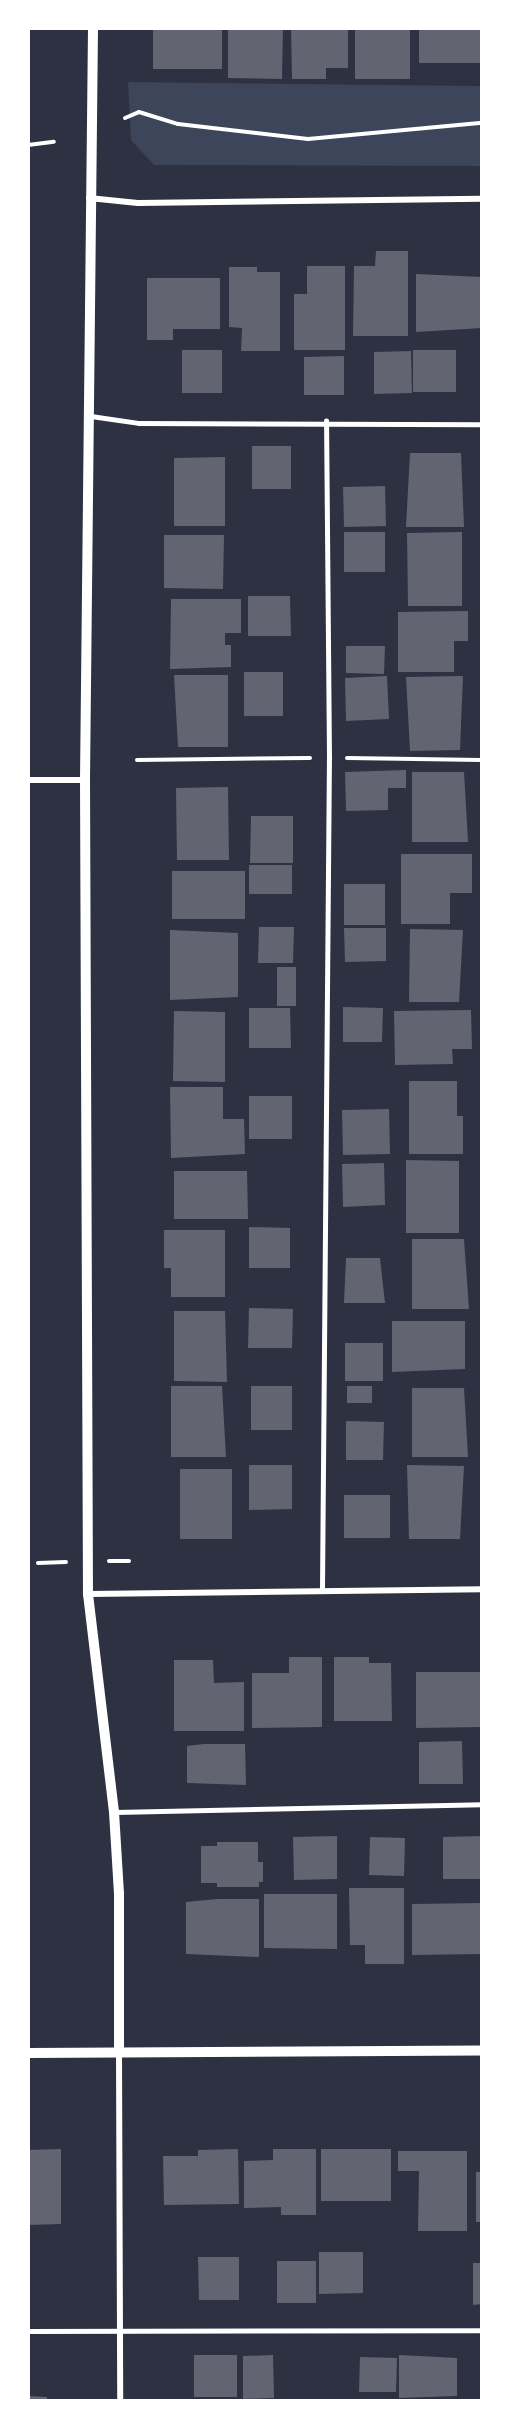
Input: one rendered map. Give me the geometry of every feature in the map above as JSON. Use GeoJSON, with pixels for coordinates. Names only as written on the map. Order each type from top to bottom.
{"type":"FeatureCollection","features":[{"type":"Feature","properties":{"kind":"street"},"geometry":{"type":"LineString","coordinates":[[93,28],[89,198],[85,780],[88,1594],[114,1812],[119,1893],[120,2400]]}},
{"type":"Feature","properties":{"kind":"street"},"geometry":{"type":"LineString","coordinates":[[89,198],[138,203],[482,199]]}},
{"type":"Feature","properties":{"kind":"street"},"geometry":{"type":"LineString","coordinates":[[28,780],[85,780]]}},
{"type":"Feature","properties":{"kind":"street"},"geometry":{"type":"LineString","coordinates":[[88,1594],[322,1589],[482,1589]]}},
{"type":"Feature","properties":{"kind":"street"},"geometry":{"type":"LineString","coordinates":[[28,2053],[482,2051]]}},
{"type":"Feature","properties":{"kind":"lane"},"geometry":{"type":"LineString","coordinates":[[88,416],[139,423],[326,421],[482,424]]}},
{"type":"Feature","properties":{"kind":"lane"},"geometry":{"type":"LineString","coordinates":[[322,1589],[328,770],[326,421]]}},
{"type":"Feature","properties":{"kind":"lane"},"geometry":{"type":"LineString","coordinates":[[114,1812],[482,1804]]}},
{"type":"Feature","properties":{"kind":"lane"},"geometry":{"type":"LineString","coordinates":[[28,2331],[482,2330]]}},
{"type":"Feature","properties":{"kind":"path"},"geometry":{"type":"LineString","coordinates":[[124,118],[139,112],[178,124],[308,139],[482,123]]}},
{"type":"Feature","properties":{"kind":"path"},"geometry":{"type":"LineString","coordinates":[[28,145],[54,142]]}},
{"type":"Feature","properties":{"kind":"shaded area"},"geometry":{"type":"Polygon","coordinates":[[[128,82],[481,86],[481,166],[154,165],[131,140],[128,82]]]}},
{"type":"Feature","properties":{"kind":"building"},"geometry":{"type":"Polygon","coordinates":[[[153,28],[222,28],[222,69],[153,69],[153,28]]]}},
{"type":"Feature","properties":{"kind":"building"},"geometry":{"type":"Polygon","coordinates":[[[228,28],[283,28],[282,79],[228,78],[228,28]]]}},
{"type":"Feature","properties":{"kind":"building"},"geometry":{"type":"Polygon","coordinates":[[[291,28],[348,28],[348,68],[326,68],[326,79],[292,79],[291,28]]]}},
{"type":"Feature","properties":{"kind":"building"},"geometry":{"type":"Polygon","coordinates":[[[355,28],[410,28],[410,79],[355,79],[355,28]]]}},
{"type":"Feature","properties":{"kind":"building"},"geometry":{"type":"Polygon","coordinates":[[[419,28],[482,28],[482,63],[419,63],[419,28]]]}},
{"type":"Feature","properties":{"kind":"building"},"geometry":{"type":"Polygon","coordinates":[[[376,251],[408,251],[408,336],[353,336],[354,266],[375,266],[376,251]]]}},
{"type":"Feature","properties":{"kind":"building"},"geometry":{"type":"Polygon","coordinates":[[[307,266],[345,266],[345,350],[294,350],[294,294],[307,294],[307,266]]]}},
{"type":"Feature","properties":{"kind":"building"},"geometry":{"type":"Polygon","coordinates":[[[229,267],[257,267],[257,272],[280,272],[280,351],[241,351],[242,328],[229,327],[229,267]]]}},
{"type":"Feature","properties":{"kind":"building"},"geometry":{"type":"Polygon","coordinates":[[[416,274],[482,277],[482,328],[416,332],[416,274]]]}},
{"type":"Feature","properties":{"kind":"building"},"geometry":{"type":"Polygon","coordinates":[[[147,278],[220,278],[220,329],[173,329],[173,340],[147,340],[147,278]]]}},
{"type":"Feature","properties":{"kind":"building"},"geometry":{"type":"Polygon","coordinates":[[[182,350],[222,350],[222,393],[182,393],[182,350]]]}},
{"type":"Feature","properties":{"kind":"building"},"geometry":{"type":"Polygon","coordinates":[[[413,350],[456,350],[456,392],[413,392],[413,350]]]}},
{"type":"Feature","properties":{"kind":"building"},"geometry":{"type":"Polygon","coordinates":[[[411,351],[412,393],[374,394],[374,352],[411,351]]]}},
{"type":"Feature","properties":{"kind":"building"},"geometry":{"type":"Polygon","coordinates":[[[344,356],[344,395],[304,395],[304,357],[344,356]]]}},
{"type":"Feature","properties":{"kind":"building"},"geometry":{"type":"Polygon","coordinates":[[[252,446],[291,446],[291,489],[252,489],[252,446]]]}},
{"type":"Feature","properties":{"kind":"building"},"geometry":{"type":"Polygon","coordinates":[[[410,453],[461,453],[464,527],[406,527],[410,453]]]}},
{"type":"Feature","properties":{"kind":"building"},"geometry":{"type":"Polygon","coordinates":[[[225,457],[225,526],[174,526],[174,458],[225,457]]]}},
{"type":"Feature","properties":{"kind":"building"},"geometry":{"type":"Polygon","coordinates":[[[385,486],[386,526],[344,527],[343,487],[385,486]]]}},
{"type":"Feature","properties":{"kind":"building"},"geometry":{"type":"Polygon","coordinates":[[[344,532],[385,532],[385,572],[344,572],[344,532]]]}},
{"type":"Feature","properties":{"kind":"building"},"geometry":{"type":"Polygon","coordinates":[[[462,532],[462,606],[408,606],[407,533],[462,532]]]}},
{"type":"Feature","properties":{"kind":"building"},"geometry":{"type":"Polygon","coordinates":[[[164,535],[224,535],[223,589],[164,588],[164,535]]]}},
{"type":"Feature","properties":{"kind":"building"},"geometry":{"type":"Polygon","coordinates":[[[248,596],[290,596],[291,636],[248,636],[248,596]]]}},
{"type":"Feature","properties":{"kind":"building"},"geometry":{"type":"Polygon","coordinates":[[[171,599],[241,599],[241,633],[225,633],[225,645],[231,645],[231,667],[170,669],[171,599]]]}},
{"type":"Feature","properties":{"kind":"building"},"geometry":{"type":"Polygon","coordinates":[[[468,611],[468,641],[454,641],[454,672],[398,672],[398,612],[468,611]]]}},
{"type":"Feature","properties":{"kind":"building"},"geometry":{"type":"Polygon","coordinates":[[[346,646],[385,646],[384,674],[346,673],[346,646]]]}},
{"type":"Feature","properties":{"kind":"building"},"geometry":{"type":"Polygon","coordinates":[[[244,672],[283,672],[283,716],[244,716],[244,672]]]}},
{"type":"Feature","properties":{"kind":"building"},"geometry":{"type":"Polygon","coordinates":[[[174,675],[228,675],[228,747],[178,747],[174,675]]]}},
{"type":"Feature","properties":{"kind":"building"},"geometry":{"type":"Polygon","coordinates":[[[387,676],[389,719],[346,721],[345,678],[387,676]]]}},
{"type":"Feature","properties":{"kind":"building"},"geometry":{"type":"Polygon","coordinates":[[[463,676],[460,750],[410,751],[406,677],[463,676]]]}},
{"type":"Feature","properties":{"kind":"building"},"geometry":{"type":"Polygon","coordinates":[[[406,770],[406,788],[388,788],[388,810],[346,811],[345,772],[406,770]]]}},
{"type":"Feature","properties":{"kind":"building"},"geometry":{"type":"Polygon","coordinates":[[[412,772],[464,772],[468,842],[412,842],[412,772]]]}},
{"type":"Feature","properties":{"kind":"building"},"geometry":{"type":"Polygon","coordinates":[[[228,787],[229,860],[177,860],[176,788],[228,787]]]}},
{"type":"Feature","properties":{"kind":"building"},"geometry":{"type":"Polygon","coordinates":[[[251,816],[293,816],[293,863],[250,863],[251,816]]]}},
{"type":"Feature","properties":{"kind":"building"},"geometry":{"type":"Polygon","coordinates":[[[401,854],[472,854],[472,893],[450,893],[450,924],[401,924],[401,854]]]}},
{"type":"Feature","properties":{"kind":"building"},"geometry":{"type":"Polygon","coordinates":[[[249,865],[292,865],[292,894],[249,894],[249,865]]]}},
{"type":"Feature","properties":{"kind":"building"},"geometry":{"type":"Polygon","coordinates":[[[172,871],[245,871],[245,919],[172,919],[172,871]]]}},
{"type":"Feature","properties":{"kind":"building"},"geometry":{"type":"Polygon","coordinates":[[[344,884],[385,884],[385,925],[344,925],[344,884]]]}},
{"type":"Feature","properties":{"kind":"building"},"geometry":{"type":"Polygon","coordinates":[[[259,927],[294,927],[293,963],[258,963],[259,927]]]}},
{"type":"Feature","properties":{"kind":"building"},"geometry":{"type":"Polygon","coordinates":[[[344,928],[386,928],[386,961],[345,962],[344,928]]]}},
{"type":"Feature","properties":{"kind":"building"},"geometry":{"type":"Polygon","coordinates":[[[410,929],[463,930],[459,1002],[409,1002],[410,929]]]}},
{"type":"Feature","properties":{"kind":"building"},"geometry":{"type":"Polygon","coordinates":[[[170,930],[238,933],[238,997],[170,1000],[170,930]]]}},
{"type":"Feature","properties":{"kind":"building"},"geometry":{"type":"Polygon","coordinates":[[[277,967],[296,967],[296,1006],[277,1006],[277,967]]]}},
{"type":"Feature","properties":{"kind":"building"},"geometry":{"type":"Polygon","coordinates":[[[343,1007],[383,1008],[382,1042],[343,1042],[343,1007]]]}},
{"type":"Feature","properties":{"kind":"building"},"geometry":{"type":"Polygon","coordinates":[[[249,1008],[290,1008],[291,1048],[249,1048],[249,1008]]]}},
{"type":"Feature","properties":{"kind":"building"},"geometry":{"type":"Polygon","coordinates":[[[471,1010],[472,1049],[452,1049],[453,1064],[395,1065],[394,1011],[471,1010]]]}},
{"type":"Feature","properties":{"kind":"building"},"geometry":{"type":"Polygon","coordinates":[[[174,1011],[225,1012],[225,1082],[173,1081],[174,1011]]]}},
{"type":"Feature","properties":{"kind":"building"},"geometry":{"type":"Polygon","coordinates":[[[409,1081],[457,1081],[457,1116],[463,1116],[463,1154],[409,1154],[409,1081]]]}},
{"type":"Feature","properties":{"kind":"building"},"geometry":{"type":"Polygon","coordinates":[[[170,1087],[223,1087],[223,1119],[244,1119],[245,1154],[171,1158],[170,1087]]]}},
{"type":"Feature","properties":{"kind":"building"},"geometry":{"type":"Polygon","coordinates":[[[249,1096],[292,1096],[292,1139],[249,1139],[249,1096]]]}},
{"type":"Feature","properties":{"kind":"building"},"geometry":{"type":"Polygon","coordinates":[[[389,1109],[390,1154],[343,1155],[342,1110],[389,1109]]]}},
{"type":"Feature","properties":{"kind":"building"},"geometry":{"type":"Polygon","coordinates":[[[406,1160],[459,1161],[459,1233],[406,1233],[406,1160]]]}},
{"type":"Feature","properties":{"kind":"building"},"geometry":{"type":"Polygon","coordinates":[[[384,1163],[385,1205],[343,1207],[342,1164],[384,1163]]]}},
{"type":"Feature","properties":{"kind":"building"},"geometry":{"type":"Polygon","coordinates":[[[174,1171],[247,1171],[248,1219],[174,1219],[174,1171]]]}},
{"type":"Feature","properties":{"kind":"building"},"geometry":{"type":"Polygon","coordinates":[[[249,1227],[290,1228],[290,1268],[249,1268],[249,1227]]]}},
{"type":"Feature","properties":{"kind":"building"},"geometry":{"type":"Polygon","coordinates":[[[164,1230],[225,1230],[225,1297],[171,1297],[171,1268],[164,1268],[164,1230]]]}},
{"type":"Feature","properties":{"kind":"building"},"geometry":{"type":"Polygon","coordinates":[[[412,1239],[464,1239],[469,1309],[412,1309],[412,1239]]]}},
{"type":"Feature","properties":{"kind":"building"},"geometry":{"type":"Polygon","coordinates":[[[346,1258],[380,1258],[385,1303],[344,1303],[346,1258]]]}},
{"type":"Feature","properties":{"kind":"building"},"geometry":{"type":"Polygon","coordinates":[[[249,1308],[293,1309],[292,1348],[248,1348],[249,1308]]]}},
{"type":"Feature","properties":{"kind":"building"},"geometry":{"type":"Polygon","coordinates":[[[174,1311],[225,1311],[227,1382],[174,1381],[174,1311]]]}},
{"type":"Feature","properties":{"kind":"building"},"geometry":{"type":"Polygon","coordinates":[[[392,1321],[465,1321],[465,1369],[392,1372],[392,1321]]]}},
{"type":"Feature","properties":{"kind":"building"},"geometry":{"type":"Polygon","coordinates":[[[345,1343],[383,1343],[383,1381],[345,1381],[345,1343]]]}},
{"type":"Feature","properties":{"kind":"building"},"geometry":{"type":"Polygon","coordinates":[[[171,1386],[222,1386],[226,1457],[171,1457],[171,1386]]]}},
{"type":"Feature","properties":{"kind":"building"},"geometry":{"type":"Polygon","coordinates":[[[251,1386],[292,1386],[292,1430],[251,1430],[251,1386]]]}},
{"type":"Feature","properties":{"kind":"building"},"geometry":{"type":"Polygon","coordinates":[[[347,1386],[372,1386],[372,1403],[347,1403],[347,1386]]]}},
{"type":"Feature","properties":{"kind":"building"},"geometry":{"type":"Polygon","coordinates":[[[412,1388],[464,1388],[468,1457],[412,1457],[412,1388]]]}},
{"type":"Feature","properties":{"kind":"building"},"geometry":{"type":"Polygon","coordinates":[[[346,1421],[384,1422],[383,1460],[346,1460],[346,1421]]]}},
{"type":"Feature","properties":{"kind":"building"},"geometry":{"type":"Polygon","coordinates":[[[249,1465],[292,1465],[292,1509],[249,1510],[249,1465]]]}},
{"type":"Feature","properties":{"kind":"building"},"geometry":{"type":"Polygon","coordinates":[[[407,1465],[464,1466],[460,1539],[409,1539],[407,1465]]]}},
{"type":"Feature","properties":{"kind":"building"},"geometry":{"type":"Polygon","coordinates":[[[180,1469],[232,1469],[232,1539],[180,1539],[180,1469]]]}},
{"type":"Feature","properties":{"kind":"building"},"geometry":{"type":"Polygon","coordinates":[[[344,1495],[390,1495],[390,1538],[344,1538],[344,1495]]]}},
{"type":"Feature","properties":{"kind":"building"},"geometry":{"type":"Polygon","coordinates":[[[289,1657],[322,1657],[322,1727],[252,1728],[252,1673],[289,1673],[289,1657]]]}},
{"type":"Feature","properties":{"kind":"building"},"geometry":{"type":"Polygon","coordinates":[[[334,1657],[369,1657],[369,1663],[391,1663],[392,1721],[334,1721],[334,1657]]]}},
{"type":"Feature","properties":{"kind":"building"},"geometry":{"type":"Polygon","coordinates":[[[174,1660],[213,1660],[214,1683],[244,1682],[244,1731],[174,1731],[174,1660]]]}},
{"type":"Feature","properties":{"kind":"building"},"geometry":{"type":"Polygon","coordinates":[[[416,1672],[482,1672],[482,1727],[416,1728],[416,1672]]]}},
{"type":"Feature","properties":{"kind":"building"},"geometry":{"type":"Polygon","coordinates":[[[462,1741],[463,1784],[419,1784],[419,1742],[462,1741]]]}},
{"type":"Feature","properties":{"kind":"building"},"geometry":{"type":"Polygon","coordinates":[[[245,1744],[246,1785],[187,1783],[187,1746],[245,1744]]]}},
{"type":"Feature","properties":{"kind":"building"},"geometry":{"type":"Polygon","coordinates":[[[337,1836],[337,1879],[294,1880],[293,1837],[337,1836]]]}},
{"type":"Feature","properties":{"kind":"building"},"geometry":{"type":"Polygon","coordinates":[[[482,1836],[482,1879],[443,1879],[443,1837],[482,1836]]]}},
{"type":"Feature","properties":{"kind":"building"},"geometry":{"type":"Polygon","coordinates":[[[370,1837],[405,1838],[404,1876],[369,1875],[370,1837]]]}},
{"type":"Feature","properties":{"kind":"building"},"geometry":{"type":"Polygon","coordinates":[[[217,1842],[258,1842],[258,1862],[263,1862],[263,1882],[259,1882],[259,1887],[217,1887],[217,1883],[201,1883],[201,1846],[217,1846],[217,1842]]]}},
{"type":"Feature","properties":{"kind":"building"},"geometry":{"type":"Polygon","coordinates":[[[349,1888],[404,1888],[404,1964],[365,1964],[365,1945],[350,1945],[349,1888]]]}},
{"type":"Feature","properties":{"kind":"building"},"geometry":{"type":"Polygon","coordinates":[[[264,1894],[337,1894],[337,1949],[264,1948],[264,1894]]]}},
{"type":"Feature","properties":{"kind":"building"},"geometry":{"type":"Polygon","coordinates":[[[259,1899],[259,1957],[186,1954],[186,1902],[259,1899]]]}},
{"type":"Feature","properties":{"kind":"building"},"geometry":{"type":"Polygon","coordinates":[[[482,1903],[482,1954],[412,1955],[412,1904],[482,1903]]]}},
{"type":"Feature","properties":{"kind":"building"},"geometry":{"type":"Polygon","coordinates":[[[61,2149],[61,2224],[28,2225],[28,2150],[61,2149]]]}},
{"type":"Feature","properties":{"kind":"building"},"geometry":{"type":"Polygon","coordinates":[[[238,2149],[239,2204],[164,2205],[163,2156],[198,2156],[198,2150],[238,2149]]]}},
{"type":"Feature","properties":{"kind":"building"},"geometry":{"type":"Polygon","coordinates":[[[273,2149],[316,2149],[316,2215],[281,2215],[281,2207],[244,2208],[244,2161],[273,2160],[273,2149]]]}},
{"type":"Feature","properties":{"kind":"building"},"geometry":{"type":"Polygon","coordinates":[[[321,2149],[391,2149],[391,2201],[321,2201],[321,2149]]]}},
{"type":"Feature","properties":{"kind":"building"},"geometry":{"type":"Polygon","coordinates":[[[398,2151],[467,2151],[467,2231],[418,2231],[419,2171],[398,2171],[398,2151]]]}},
{"type":"Feature","properties":{"kind":"building"},"geometry":{"type":"Polygon","coordinates":[[[476,2172],[482,2172],[482,2222],[476,2222],[476,2172]]]}},
{"type":"Feature","properties":{"kind":"building"},"geometry":{"type":"Polygon","coordinates":[[[319,2252],[363,2252],[363,2293],[319,2294],[319,2252]]]}},
{"type":"Feature","properties":{"kind":"building"},"geometry":{"type":"Polygon","coordinates":[[[198,2257],[239,2257],[239,2300],[199,2300],[198,2257]]]}},
{"type":"Feature","properties":{"kind":"building"},"geometry":{"type":"Polygon","coordinates":[[[277,2261],[316,2261],[316,2303],[277,2303],[277,2261]]]}},
{"type":"Feature","properties":{"kind":"building"},"geometry":{"type":"Polygon","coordinates":[[[473,2263],[482,2263],[482,2304],[473,2305],[473,2263]]]}},
{"type":"Feature","properties":{"kind":"building"},"geometry":{"type":"Polygon","coordinates":[[[194,2355],[237,2355],[237,2397],[194,2397],[194,2355]]]}},
{"type":"Feature","properties":{"kind":"building"},"geometry":{"type":"Polygon","coordinates":[[[273,2355],[274,2398],[243,2399],[243,2356],[273,2355]]]}},
{"type":"Feature","properties":{"kind":"building"},"geometry":{"type":"Polygon","coordinates":[[[399,2355],[457,2358],[457,2396],[399,2398],[399,2355]]]}},
{"type":"Feature","properties":{"kind":"building"},"geometry":{"type":"Polygon","coordinates":[[[360,2357],[397,2358],[396,2392],[359,2392],[360,2357]]]}},
{"type":"Feature","properties":{"kind":"building"},"geometry":{"type":"Polygon","coordinates":[[[28,2396],[47,2397],[47,2400],[28,2400],[28,2396]]]}}]}
